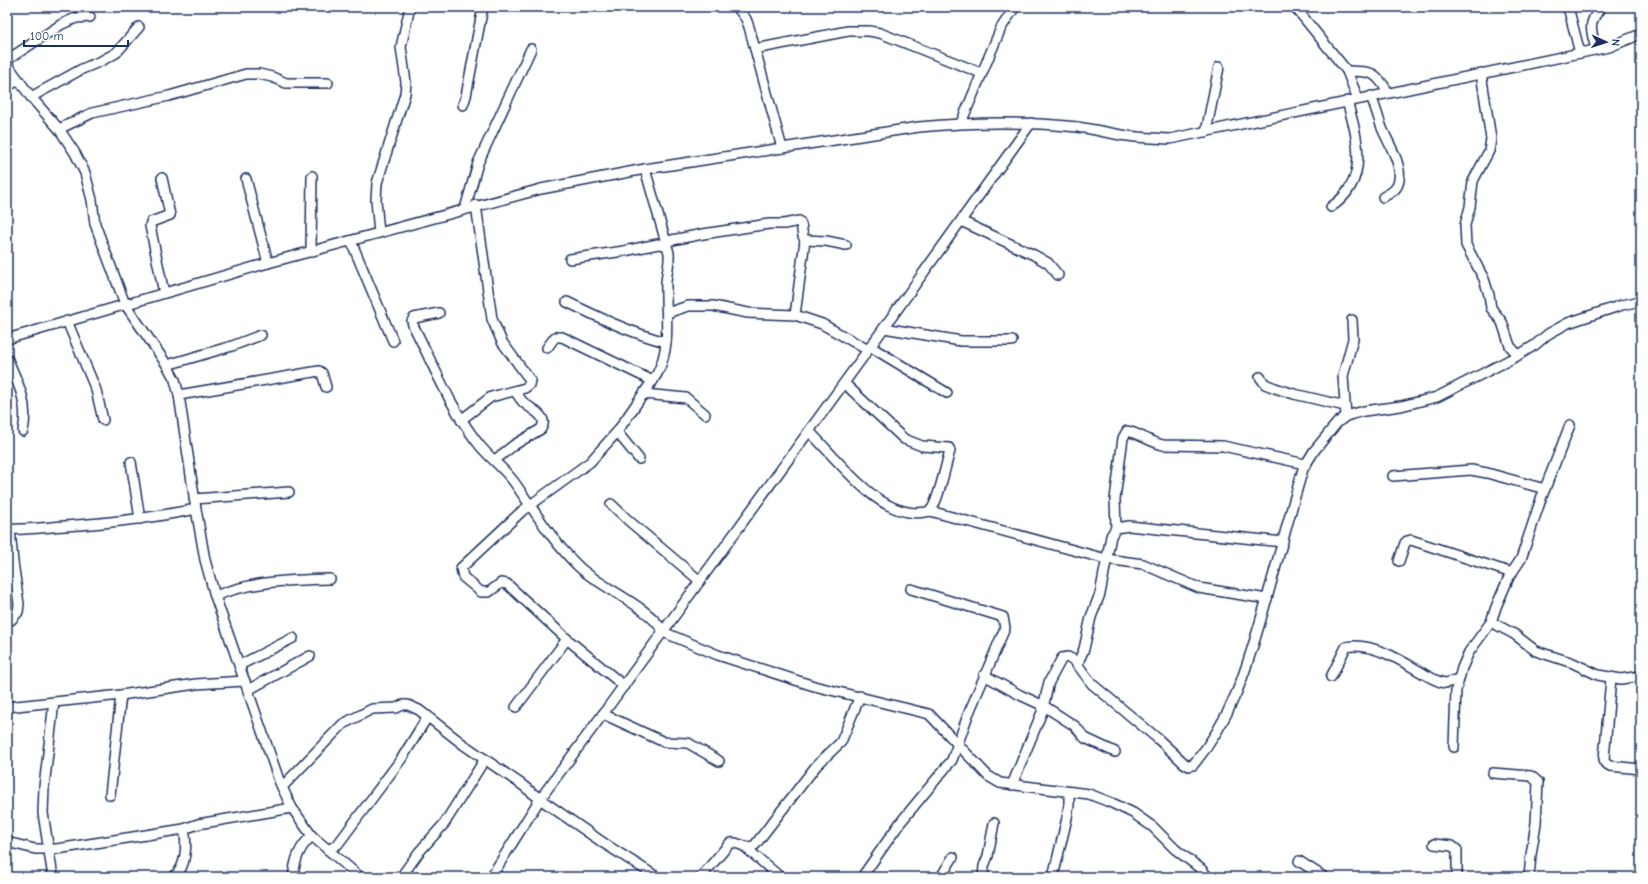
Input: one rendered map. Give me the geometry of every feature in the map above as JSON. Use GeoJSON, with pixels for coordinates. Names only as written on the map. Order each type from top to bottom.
{"type":"FeatureCollection","features":[{"type":"Feature","properties":{"kind":"street"},"geometry":{"type":"LineString","coordinates":[[378,233],[376,200],[377,183],[404,94],[406,82],[401,47],[410,7]]}},
{"type":"Feature","properties":{"kind":"street"},"geometry":{"type":"LineString","coordinates":[[463,105],[468,88],[483,7]]}},
{"type":"Feature","properties":{"kind":"street"},"geometry":{"type":"LineString","coordinates":[[737,7],[746,19],[782,148]]}},
{"type":"Feature","properties":{"kind":"street"},"geometry":{"type":"LineString","coordinates":[[961,124],[1001,28],[1015,7]]}},
{"type":"Feature","properties":{"kind":"street"},"geometry":{"type":"LineString","coordinates":[[1294,7],[1346,70],[1358,99]]}},
{"type":"Feature","properties":{"kind":"street"},"geometry":{"type":"LineString","coordinates":[[1568,7],[1580,53]]}},
{"type":"Feature","properties":{"kind":"street"},"geometry":{"type":"LineString","coordinates":[[1596,50],[1591,24],[1592,18],[1601,7]]}},
{"type":"Feature","properties":{"kind":"street"},"geometry":{"type":"LineString","coordinates":[[7,60],[69,21],[76,18],[90,17]]}},
{"type":"Feature","properties":{"kind":"street"},"geometry":{"type":"LineString","coordinates":[[31,97],[82,69],[101,62],[116,53],[139,27]]}},
{"type":"Feature","properties":{"kind":"street"},"geometry":{"type":"LineString","coordinates":[[755,49],[848,31],[868,31],[886,35],[982,73]]}},
{"type":"Feature","properties":{"kind":"street"},"geometry":{"type":"LineString","coordinates":[[7,339],[268,263],[476,205],[541,189],[645,169],[919,127],[961,124],[1031,123],[1079,127],[1128,136],[1170,139],[1388,92],[1596,50],[1609,47],[1641,34]]}},
{"type":"Feature","properties":{"kind":"street"},"geometry":{"type":"LineString","coordinates":[[465,209],[478,164],[531,49]]}},
{"type":"Feature","properties":{"kind":"street"},"geometry":{"type":"LineString","coordinates":[[7,64],[31,97],[59,129],[75,153],[85,173],[92,200],[95,224],[125,304],[167,365],[175,380],[179,395],[194,499],[205,560],[282,787],[292,808],[312,836],[360,877]]}},
{"type":"Feature","properties":{"kind":"street"},"geometry":{"type":"LineString","coordinates":[[1206,132],[1219,67]]}},
{"type":"Feature","properties":{"kind":"street"},"geometry":{"type":"LineString","coordinates":[[1346,70],[1374,74],[1379,78],[1388,92]]}},
{"type":"Feature","properties":{"kind":"street"},"geometry":{"type":"LineString","coordinates":[[1481,73],[1491,139],[1488,151],[1473,181],[1470,207],[1465,225],[1466,245],[1484,279],[1490,295],[1491,308],[1502,322],[1510,346],[1518,355]]}},
{"type":"Feature","properties":{"kind":"street"},"geometry":{"type":"LineString","coordinates":[[59,129],[92,113],[169,96],[246,74],[259,74],[272,77],[286,83],[328,84]]}},
{"type":"Feature","properties":{"kind":"street"},"geometry":{"type":"LineString","coordinates":[[7,87],[18,80]]}},
{"type":"Feature","properties":{"kind":"street"},"geometry":{"type":"LineString","coordinates":[[1371,96],[1382,128],[1396,158],[1399,171],[1397,188],[1383,197]]}},
{"type":"Feature","properties":{"kind":"street"},"geometry":{"type":"LineString","coordinates":[[1331,207],[1344,197],[1350,188],[1357,167],[1358,156],[1356,132],[1347,101]]}},
{"type":"Feature","properties":{"kind":"street"},"geometry":{"type":"LineString","coordinates":[[491,877],[540,799],[810,431],[1031,123]]}},
{"type":"Feature","properties":{"kind":"street"},"geometry":{"type":"LineString","coordinates":[[624,686],[567,639],[507,584],[502,583],[489,592],[481,592],[463,577],[461,568],[522,511],[590,462],[617,432],[662,366],[666,342],[666,285],[670,261],[645,169]]}},
{"type":"Feature","properties":{"kind":"street"},"geometry":{"type":"LineString","coordinates":[[311,252],[312,176]]}},
{"type":"Feature","properties":{"kind":"street"},"geometry":{"type":"LineString","coordinates":[[162,178],[170,215],[154,220],[151,222],[150,226],[164,293]]}},
{"type":"Feature","properties":{"kind":"street"},"geometry":{"type":"LineString","coordinates":[[246,179],[268,263]]}},
{"type":"Feature","properties":{"kind":"street"},"geometry":{"type":"LineString","coordinates":[[461,420],[491,397],[515,392],[525,388],[529,385],[530,380],[502,342],[492,319],[476,205]]}},
{"type":"Feature","properties":{"kind":"street"},"geometry":{"type":"LineString","coordinates":[[570,259],[624,251],[703,234],[799,221],[801,223],[802,235],[805,240],[796,315]]}},
{"type":"Feature","properties":{"kind":"street"},"geometry":{"type":"LineString","coordinates":[[961,221],[1034,255],[1048,263],[1058,275]]}},
{"type":"Feature","properties":{"kind":"street"},"geometry":{"type":"LineString","coordinates":[[805,240],[826,241],[846,245]]}},
{"type":"Feature","properties":{"kind":"street"},"geometry":{"type":"LineString","coordinates":[[351,241],[393,341]]}},
{"type":"Feature","properties":{"kind":"street"},"geometry":{"type":"LineString","coordinates":[[568,302],[619,327],[643,336],[666,342]]}},
{"type":"Feature","properties":{"kind":"street"},"geometry":{"type":"LineString","coordinates":[[1012,785],[1044,706],[1049,682],[1062,658],[1070,657],[1092,684],[1184,763],[1191,766],[1214,738],[1230,709],[1246,668],[1267,600],[1305,464],[1337,423],[1346,416],[1364,410],[1401,406],[1437,397],[1518,355],[1535,345],[1548,334],[1568,323],[1622,305],[1641,302]]}},
{"type":"Feature","properties":{"kind":"street"},"geometry":{"type":"LineString","coordinates":[[667,313],[688,306],[719,306],[748,313],[796,315],[822,324],[869,348],[947,393]]}},
{"type":"Feature","properties":{"kind":"street"},"geometry":{"type":"LineString","coordinates":[[439,313],[414,318],[412,321],[461,420],[480,446],[495,460],[514,482],[529,506],[564,551],[578,566],[591,577],[650,616],[660,625],[663,632],[718,655],[814,686],[929,714],[988,776],[1000,783],[1089,794],[1112,803],[1133,813],[1153,827],[1174,849],[1201,869],[1208,877]]}},
{"type":"Feature","properties":{"kind":"street"},"geometry":{"type":"LineString","coordinates":[[1346,416],[1342,376],[1353,339],[1352,320]]}},
{"type":"Feature","properties":{"kind":"street"},"geometry":{"type":"LineString","coordinates":[[67,321],[96,390],[103,420]]}},
{"type":"Feature","properties":{"kind":"street"},"geometry":{"type":"LineString","coordinates":[[884,328],[961,341],[1012,341]]}},
{"type":"Feature","properties":{"kind":"street"},"geometry":{"type":"LineString","coordinates":[[167,365],[232,346],[261,335]]}},
{"type":"Feature","properties":{"kind":"street"},"geometry":{"type":"LineString","coordinates":[[547,348],[555,337],[562,337],[653,381]]}},
{"type":"Feature","properties":{"kind":"street"},"geometry":{"type":"LineString","coordinates":[[7,358],[24,401],[26,412],[23,431]]}},
{"type":"Feature","properties":{"kind":"street"},"geometry":{"type":"LineString","coordinates":[[179,395],[319,371],[322,373],[326,387]]}},
{"type":"Feature","properties":{"kind":"street"},"geometry":{"type":"LineString","coordinates":[[1260,377],[1265,384],[1275,388],[1345,406]]}},
{"type":"Feature","properties":{"kind":"street"},"geometry":{"type":"LineString","coordinates":[[844,383],[904,439],[922,446],[949,448],[950,451],[936,500],[933,509],[930,511]]}},
{"type":"Feature","properties":{"kind":"street"},"geometry":{"type":"LineString","coordinates":[[495,460],[541,429],[543,426],[544,422],[539,414],[524,403],[515,392]]}},
{"type":"Feature","properties":{"kind":"street"},"geometry":{"type":"LineString","coordinates":[[644,394],[686,398],[705,414]]}},
{"type":"Feature","properties":{"kind":"street"},"geometry":{"type":"LineString","coordinates":[[1454,747],[1458,679],[1469,652],[1491,622],[1499,600],[1512,573],[1521,559],[1545,489],[1570,425]]}},
{"type":"Feature","properties":{"kind":"street"},"geometry":{"type":"LineString","coordinates":[[810,431],[859,482],[887,505],[898,510],[912,512],[930,511],[1106,559],[1143,564],[1199,588],[1267,600]]}},
{"type":"Feature","properties":{"kind":"street"},"geometry":{"type":"LineString","coordinates":[[1077,665],[1084,648],[1091,617],[1100,594],[1111,536],[1116,528],[1115,499],[1123,438],[1127,431],[1155,443],[1223,446],[1247,450],[1305,464]]}},
{"type":"Feature","properties":{"kind":"street"},"geometry":{"type":"LineString","coordinates":[[617,432],[639,459]]}},
{"type":"Feature","properties":{"kind":"street"},"geometry":{"type":"LineString","coordinates":[[131,462],[140,519]]}},
{"type":"Feature","properties":{"kind":"street"},"geometry":{"type":"LineString","coordinates":[[1393,476],[1471,470],[1488,473],[1545,489]]}},
{"type":"Feature","properties":{"kind":"street"},"geometry":{"type":"LineString","coordinates":[[194,499],[289,492]]}},
{"type":"Feature","properties":{"kind":"street"},"geometry":{"type":"LineString","coordinates":[[611,504],[628,521],[700,581]]}},
{"type":"Feature","properties":{"kind":"street"},"geometry":{"type":"LineString","coordinates":[[11,620],[18,612],[19,604],[9,529],[30,530],[89,525],[153,518],[196,509]]}},
{"type":"Feature","properties":{"kind":"street"},"geometry":{"type":"LineString","coordinates":[[1116,528],[1129,526],[1283,542]]}},
{"type":"Feature","properties":{"kind":"street"},"geometry":{"type":"LineString","coordinates":[[1399,561],[1407,541],[1411,540],[1512,573]]}},
{"type":"Feature","properties":{"kind":"street"},"geometry":{"type":"LineString","coordinates":[[216,596],[240,588],[270,582],[330,579]]}},
{"type":"Feature","properties":{"kind":"street"},"geometry":{"type":"LineString","coordinates":[[862,877],[900,823],[952,760],[957,743],[984,675],[1005,628],[1003,617],[911,589]]}},
{"type":"Feature","properties":{"kind":"street"},"geometry":{"type":"LineString","coordinates":[[1491,622],[1514,634],[1536,651],[1573,663],[1598,675],[1611,678],[1641,676]]}},
{"type":"Feature","properties":{"kind":"street"},"geometry":{"type":"LineString","coordinates":[[240,665],[293,638]]}},
{"type":"Feature","properties":{"kind":"street"},"geometry":{"type":"LineString","coordinates":[[516,707],[567,639]]}},
{"type":"Feature","properties":{"kind":"street"},"geometry":{"type":"LineString","coordinates":[[1331,677],[1346,647],[1350,647],[1388,653],[1431,678],[1441,682],[1447,683],[1458,679]]}},
{"type":"Feature","properties":{"kind":"street"},"geometry":{"type":"LineString","coordinates":[[248,690],[310,656]]}},
{"type":"Feature","properties":{"kind":"street"},"geometry":{"type":"LineString","coordinates":[[984,675],[1020,695],[1044,706],[1075,726],[1085,738],[1115,752]]}},
{"type":"Feature","properties":{"kind":"street"},"geometry":{"type":"LineString","coordinates":[[1611,678],[1604,759],[1605,763],[1610,766],[1641,769]]}},
{"type":"Feature","properties":{"kind":"street"},"geometry":{"type":"LineString","coordinates":[[7,707],[121,695],[196,684],[245,681]]}},
{"type":"Feature","properties":{"kind":"street"},"geometry":{"type":"LineString","coordinates":[[110,796],[121,695]]}},
{"type":"Feature","properties":{"kind":"street"},"geometry":{"type":"LineString","coordinates":[[746,847],[752,847],[755,845],[816,766],[840,742],[860,696]]}},
{"type":"Feature","properties":{"kind":"street"},"geometry":{"type":"LineString","coordinates":[[53,877],[43,812],[44,787],[54,702]]}},
{"type":"Feature","properties":{"kind":"street"},"geometry":{"type":"LineString","coordinates":[[282,787],[343,724],[372,709],[386,709],[408,704],[428,716],[464,745],[521,784],[540,799],[605,844],[657,877]]}},
{"type":"Feature","properties":{"kind":"street"},"geometry":{"type":"LineString","coordinates":[[603,714],[664,742],[688,743],[719,761]]}},
{"type":"Feature","properties":{"kind":"street"},"geometry":{"type":"LineString","coordinates":[[328,850],[338,844],[402,758],[428,716]]}},
{"type":"Feature","properties":{"kind":"street"},"geometry":{"type":"LineString","coordinates":[[952,760],[968,755]]}},
{"type":"Feature","properties":{"kind":"street"},"geometry":{"type":"LineString","coordinates":[[402,877],[419,852],[444,824],[485,759]]}},
{"type":"Feature","properties":{"kind":"street"},"geometry":{"type":"LineString","coordinates":[[1493,773],[1532,776],[1538,782],[1536,823],[1529,877]]}},
{"type":"Feature","properties":{"kind":"street"},"geometry":{"type":"LineString","coordinates":[[1052,877],[1067,818],[1069,792]]}},
{"type":"Feature","properties":{"kind":"street"},"geometry":{"type":"LineString","coordinates":[[7,842],[35,849],[70,847],[184,829],[198,824],[292,808]]}},
{"type":"Feature","properties":{"kind":"street"},"geometry":{"type":"LineString","coordinates":[[983,877],[984,866],[988,856],[994,823]]}},
{"type":"Feature","properties":{"kind":"street"},"geometry":{"type":"LineString","coordinates":[[173,877],[179,872],[184,860],[186,847],[184,829]]}},
{"type":"Feature","properties":{"kind":"street"},"geometry":{"type":"LineString","coordinates":[[293,877],[296,859],[300,850],[304,843],[312,836]]}},
{"type":"Feature","properties":{"kind":"street"},"geometry":{"type":"LineString","coordinates":[[701,877],[730,843],[735,842],[746,847],[780,877]]}},
{"type":"Feature","properties":{"kind":"street"},"geometry":{"type":"LineString","coordinates":[[337,858],[338,844]]}},
{"type":"Feature","properties":{"kind":"street"},"geometry":{"type":"LineString","coordinates":[[1434,844],[1452,846],[1458,850],[1457,877]]}},
{"type":"Feature","properties":{"kind":"street"},"geometry":{"type":"LineString","coordinates":[[940,877],[953,857]]}},
{"type":"Feature","properties":{"kind":"street"},"geometry":{"type":"LineString","coordinates":[[1299,861],[1324,877]]}}]}
